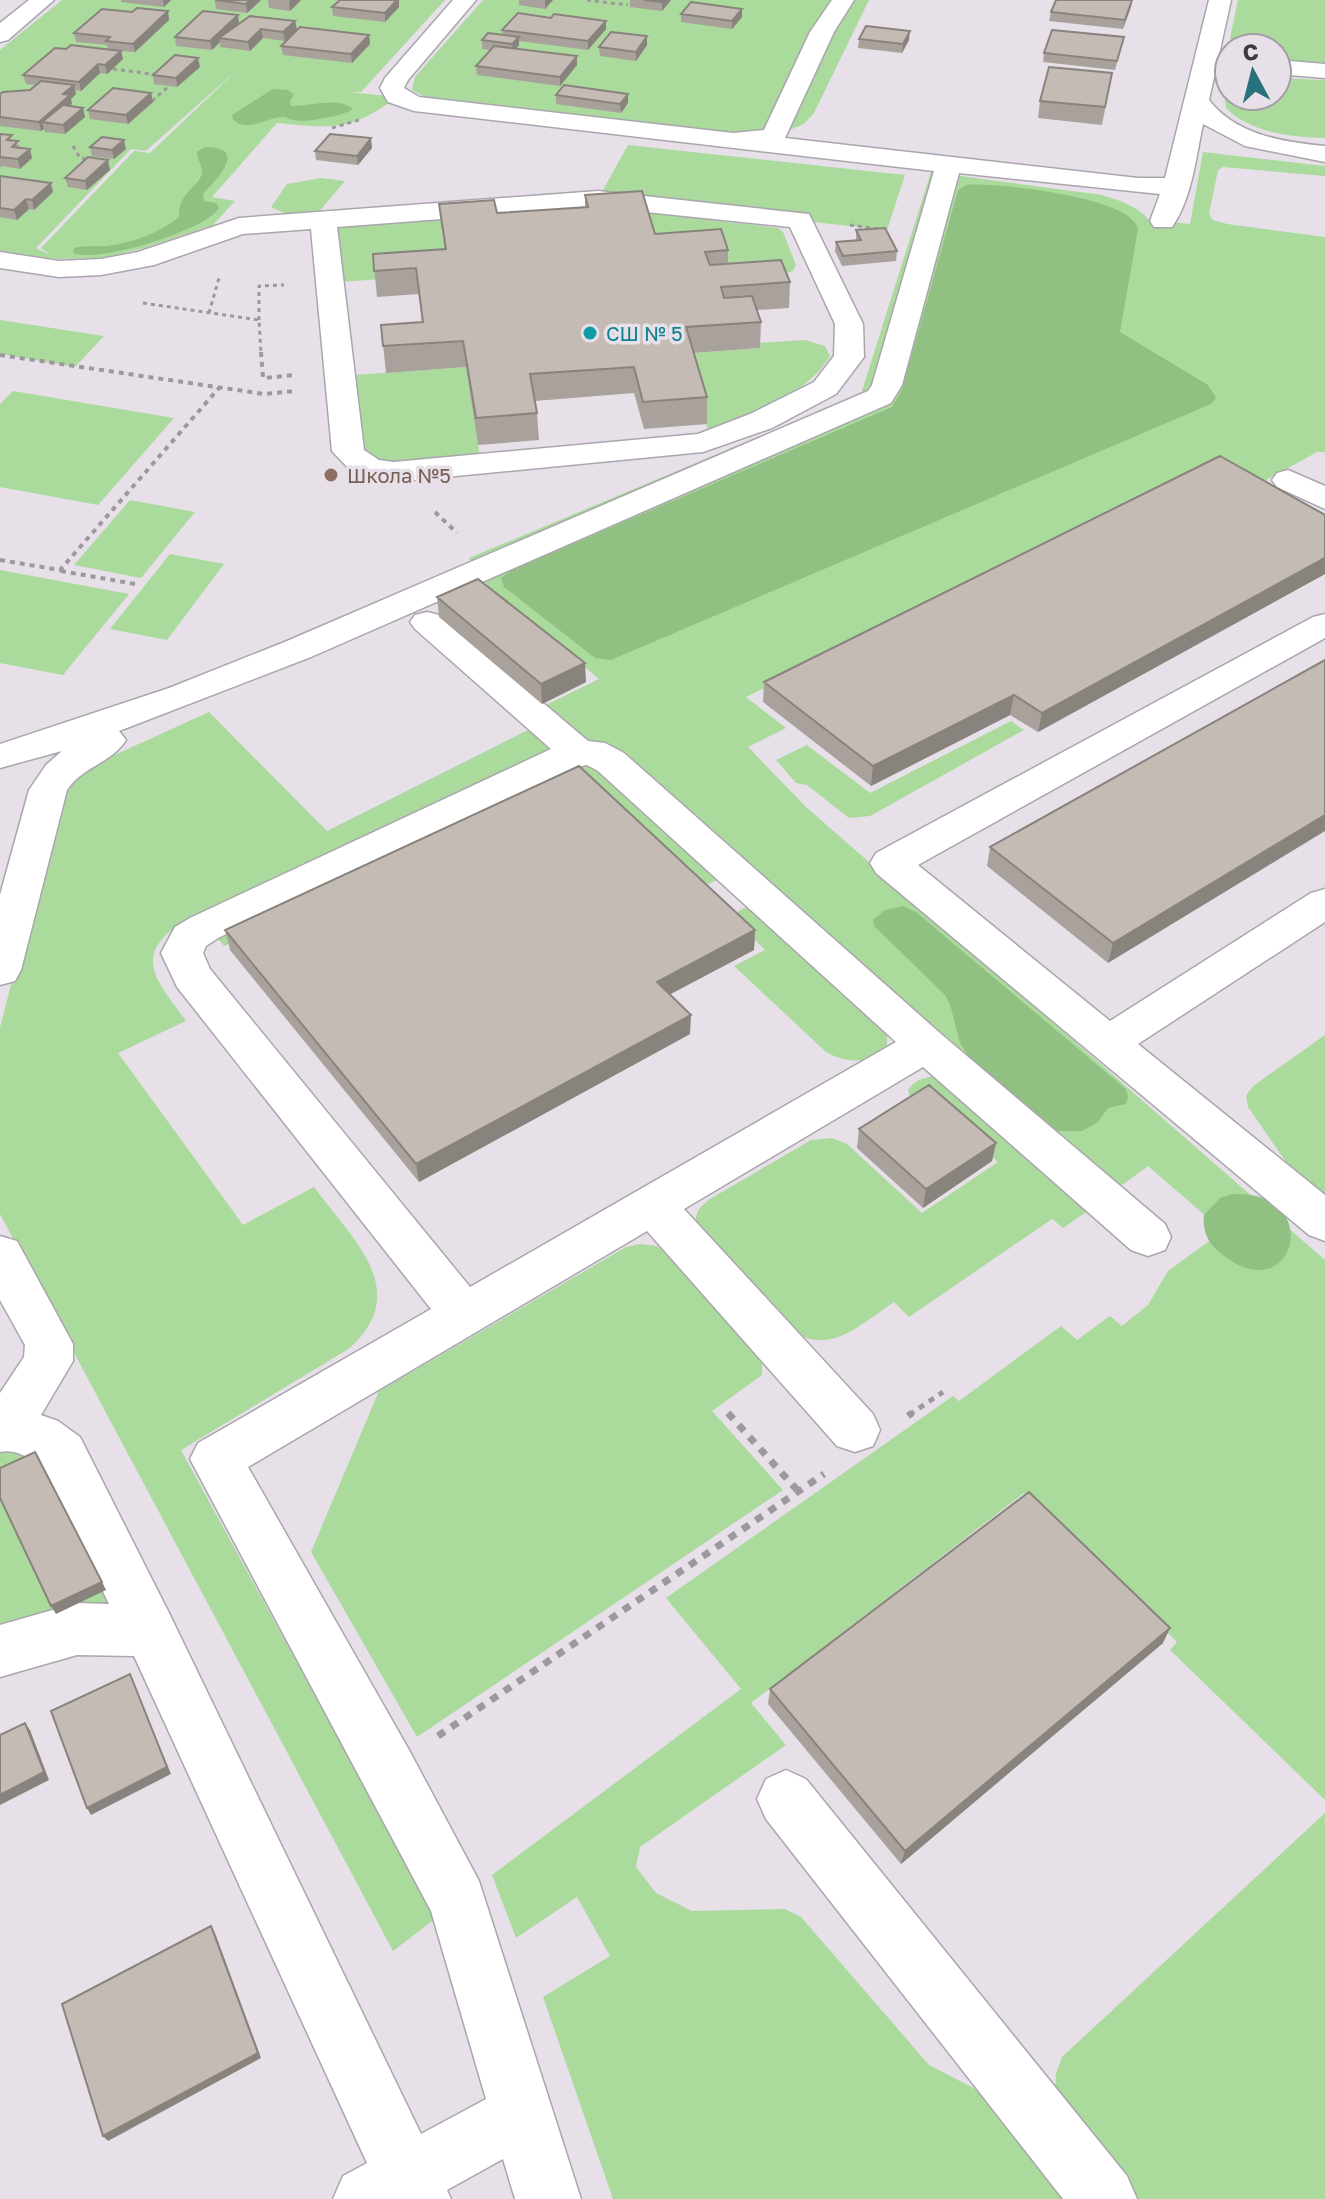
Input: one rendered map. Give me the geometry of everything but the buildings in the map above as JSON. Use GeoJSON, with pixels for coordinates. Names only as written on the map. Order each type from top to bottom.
{"type":"FeatureCollection","features":[{"type":"Feature","properties":{"kind":"street"},"geometry":{"type":"LineString","coordinates":[[0,35],[43,0]]}},
{"type":"Feature","properties":{"kind":"street"},"geometry":{"type":"LineString","coordinates":[[465,0],[397,78],[392,88],[397,97],[414,104],[1138,186],[1176,186]]}},
{"type":"Feature","properties":{"kind":"street"},"geometry":{"type":"LineString","coordinates":[[723,139],[773,137],[822,32],[843,0]]}},
{"type":"Feature","properties":{"kind":"street"},"geometry":{"type":"LineString","coordinates":[[1219,32],[1220,0]]}},
{"type":"Feature","properties":{"kind":"street"},"geometry":{"type":"LineString","coordinates":[[1293,68],[1325,71]]}},
{"type":"Feature","properties":{"kind":"street"},"geometry":{"type":"LineString","coordinates":[[1163,221],[1176,186],[1198,102],[1213,76]]}},
{"type":"Feature","properties":{"kind":"street"},"geometry":{"type":"LineString","coordinates":[[1198,102],[1204,114],[1219,125],[1264,144],[1325,154]]}},
{"type":"Feature","properties":{"kind":"street"},"geometry":{"type":"LineString","coordinates":[[0,756],[34,748],[182,696],[299,649],[880,397],[887,385],[949,164]]}},
{"type":"Feature","properties":{"kind":"street"},"geometry":{"type":"LineString","coordinates":[[0,260],[59,269],[101,267],[144,259],[239,226],[323,219],[598,199],[800,220],[849,324],[849,357],[825,388],[761,421],[703,443],[394,472],[376,470],[356,462],[348,451],[334,373],[323,219]]}},
{"type":"Feature","properties":{"kind":"street"},"geometry":{"type":"LineString","coordinates":[[1288,480],[1325,499]]}},
{"type":"Feature","properties":{"kind":"street"},"geometry":{"type":"LineString","coordinates":[[427,622],[579,753]]}},
{"type":"Feature","properties":{"kind":"street"},"geometry":{"type":"LineString","coordinates":[[1325,624],[890,863],[1325,1222]]}},
{"type":"Feature","properties":{"kind":"street"},"geometry":{"type":"LineString","coordinates":[[0,970],[48,790],[55,776],[68,764],[182,696]]}},
{"type":"Feature","properties":{"kind":"street"},"geometry":{"type":"LineString","coordinates":[[464,1315],[192,976],[182,953],[189,937],[204,928],[579,753],[592,752],[611,762],[926,1045],[1148,1237]]}},
{"type":"Feature","properties":{"kind":"street"},"geometry":{"type":"LineString","coordinates":[[1109,1042],[1325,903]]}},
{"type":"Feature","properties":{"kind":"street"},"geometry":{"type":"LineString","coordinates":[[548,2199],[458,1902],[389,1770],[216,1459],[926,1045]]}},
{"type":"Feature","properties":{"kind":"street"},"geometry":{"type":"LineString","coordinates":[[653,1206],[846,1447]]}},
{"type":"Feature","properties":{"kind":"street"},"geometry":{"type":"LineString","coordinates":[[0,1255],[49,1344],[48,1361],[3,1429],[40,1437],[62,1453],[150,1631],[397,2192],[522,2114]]}},
{"type":"Feature","properties":{"kind":"street"},"geometry":{"type":"LineString","coordinates":[[0,1651],[77,1629],[150,1631]]}},
{"type":"Feature","properties":{"kind":"street"},"geometry":{"type":"LineString","coordinates":[[786,1799],[1104,2199]]}},
{"type":"Feature","properties":{"kind":"path"},"geometry":{"type":"LineString","coordinates":[[587,0],[628,5]]}},
{"type":"Feature","properties":{"kind":"path"},"geometry":{"type":"LineString","coordinates":[[113,69],[164,76]]}},
{"type":"Feature","properties":{"kind":"path"},"geometry":{"type":"LineString","coordinates":[[152,101],[169,86]]}},
{"type":"Feature","properties":{"kind":"path"},"geometry":{"type":"LineString","coordinates":[[73,146],[80,158],[94,160]]}},
{"type":"Feature","properties":{"kind":"path"},"geometry":{"type":"LineString","coordinates":[[0,355],[264,394],[330,388],[334,373],[263,378],[259,320],[134,301]]}},
{"type":"Feature","properties":{"kind":"path"},"geometry":{"type":"LineString","coordinates":[[60,570],[219,387]]}},
{"type":"Feature","properties":{"kind":"path"},"geometry":{"type":"LineString","coordinates":[[394,472],[491,565]]}},
{"type":"Feature","properties":{"kind":"path"},"geometry":{"type":"LineString","coordinates":[[0,560],[135,584]]}},
{"type":"Feature","properties":{"kind":"path"},"geometry":{"type":"LineString","coordinates":[[904,1419],[943,1392]]}},
{"type":"Feature","properties":{"kind":"path"},"geometry":{"type":"LineString","coordinates":[[728,1413],[798,1491]]}},
{"type":"Feature","properties":{"kind":"path"},"geometry":{"type":"LineString","coordinates":[[389,1770],[798,1491],[846,1447]]}},
{"type":"Feature","properties":{"kind":"green space"},"geometry":{"type":"Polygon","coordinates":[[[62,0],[445,0],[361,92],[349,92],[397,97],[366,117],[340,125],[277,123],[212,197],[235,201],[213,225],[103,258],[56,259],[0,251],[0,50],[62,0]],[[238,69],[146,151],[131,149],[36,248],[50,255],[41,248],[134,151],[150,153],[238,69]]]}},
{"type":"Feature","properties":{"kind":"green space"},"geometry":{"type":"Polygon","coordinates":[[[483,0],[869,0],[814,113],[804,124],[773,137],[431,100],[412,90],[415,77],[483,0]]]}},
{"type":"Feature","properties":{"kind":"green space"},"geometry":{"type":"Polygon","coordinates":[[[1238,0],[1325,0],[1325,69],[1293,64],[1293,32],[1231,32],[1238,0]]]}},
{"type":"Feature","properties":{"kind":"green space"},"geometry":{"type":"Polygon","coordinates":[[[1293,79],[1325,80],[1325,138],[1285,135],[1259,128],[1231,112],[1293,112],[1293,79]]]}},
{"type":"Feature","properties":{"kind":"green space"},"geometry":{"type":"Polygon","coordinates":[[[273,89],[288,90],[294,94],[291,106],[340,103],[353,109],[306,121],[283,117],[244,125],[233,120],[232,115],[273,89]]]}},
{"type":"Feature","properties":{"kind":"green space"},"geometry":{"type":"Polygon","coordinates":[[[628,145],[905,175],[887,230],[598,199],[628,145]]]}},
{"type":"Feature","properties":{"kind":"green space"},"geometry":{"type":"Polygon","coordinates":[[[205,147],[218,148],[226,152],[228,158],[221,173],[203,194],[204,201],[216,203],[219,208],[210,217],[150,243],[104,254],[73,253],[74,248],[135,240],[179,217],[182,201],[201,176],[197,152],[205,147]]]}},
{"type":"Feature","properties":{"kind":"green space"},"geometry":{"type":"Polygon","coordinates":[[[1203,152],[1325,166],[1325,176],[1223,167],[1218,170],[1209,214],[1213,220],[1227,224],[1325,237],[1325,452],[1317,452],[1248,490],[1212,470],[746,697],[786,728],[748,747],[806,807],[1325,1260],[1325,1800],[1170,1650],[1177,1642],[1024,1493],[751,1703],[786,1745],[640,1847],[636,1867],[656,1893],[692,1911],[785,1909],[801,1917],[929,2065],[1008,2106],[1081,2199],[613,2199],[543,1997],[610,1956],[577,1897],[516,1938],[492,1875],[741,1689],[666,1598],[953,1396],[959,1401],[1061,1326],[1077,1340],[1110,1316],[1122,1326],[1148,1305],[1168,1271],[1223,1231],[1148,1166],[1114,1191],[544,706],[599,679],[488,586],[469,558],[861,394],[931,172],[1102,195],[1133,207],[1149,220],[1190,224],[1203,152]]]}},
{"type":"Feature","properties":{"kind":"green space"},"geometry":{"type":"Polygon","coordinates":[[[321,178],[345,181],[317,214],[287,214],[271,207],[287,184],[321,178]]]}},
{"type":"Feature","properties":{"kind":"green space"},"geometry":{"type":"Polygon","coordinates":[[[966,185],[1004,186],[1061,194],[1113,208],[1130,218],[1138,229],[1120,332],[1208,385],[1216,398],[1211,404],[611,660],[595,658],[504,587],[501,578],[512,570],[892,407],[902,390],[958,190],[966,185]]]}},
{"type":"Feature","properties":{"kind":"green space"},"geometry":{"type":"Polygon","coordinates":[[[600,207],[778,228],[783,232],[796,265],[793,271],[782,274],[441,230],[448,274],[341,282],[335,227],[600,207]]]}},
{"type":"Feature","properties":{"kind":"green space"},"geometry":{"type":"Polygon","coordinates":[[[0,320],[104,336],[75,367],[0,354],[0,320]]]}},
{"type":"Feature","properties":{"kind":"green space"},"geometry":{"type":"Polygon","coordinates":[[[805,340],[825,346],[830,356],[820,370],[776,402],[708,430],[685,354],[760,348],[759,343],[805,340]]]}},
{"type":"Feature","properties":{"kind":"green space"},"geometry":{"type":"Polygon","coordinates":[[[466,367],[480,458],[393,465],[379,462],[361,449],[354,375],[466,367]]]}},
{"type":"Feature","properties":{"kind":"green space"},"geometry":{"type":"Polygon","coordinates":[[[13,391],[174,418],[98,505],[0,487],[0,404],[13,391]]]}},
{"type":"Feature","properties":{"kind":"green space"},"geometry":{"type":"Polygon","coordinates":[[[130,500],[195,512],[141,578],[74,565],[130,500]]]}},
{"type":"Feature","properties":{"kind":"green space"},"geometry":{"type":"Polygon","coordinates":[[[170,554],[224,564],[167,640],[110,629],[170,554]]]}},
{"type":"Feature","properties":{"kind":"green space"},"geometry":{"type":"Polygon","coordinates":[[[0,570],[129,594],[63,675],[0,663],[0,570]]]}},
{"type":"Feature","properties":{"kind":"green space"},"geometry":{"type":"Polygon","coordinates":[[[209,712],[327,831],[532,728],[553,747],[189,918],[159,943],[153,966],[157,979],[186,1021],[118,1053],[243,1225],[314,1187],[345,1226],[370,1265],[376,1285],[376,1306],[368,1327],[350,1348],[181,1450],[436,1918],[393,1951],[0,1214],[0,1028],[64,778],[209,712]]]}},
{"type":"Feature","properties":{"kind":"green space"},"geometry":{"type":"Polygon","coordinates":[[[1011,721],[1024,730],[870,816],[849,818],[807,785],[796,783],[776,760],[807,745],[870,793],[1011,721]]]}},
{"type":"Feature","properties":{"kind":"green space"},"geometry":{"type":"Polygon","coordinates":[[[583,764],[595,766],[722,878],[701,887],[582,778],[224,946],[214,934],[558,768],[583,764]]]}},
{"type":"Feature","properties":{"kind":"green space"},"geometry":{"type":"Polygon","coordinates":[[[750,905],[887,1034],[887,1047],[873,1057],[858,1060],[842,1059],[826,1052],[734,966],[765,950],[730,916],[750,905]]]}},
{"type":"Feature","properties":{"kind":"green space"},"geometry":{"type":"Polygon","coordinates":[[[903,906],[916,912],[1126,1089],[1126,1104],[1108,1108],[1097,1123],[1082,1131],[1058,1131],[972,1062],[960,1043],[945,995],[874,926],[873,920],[885,910],[903,906]]]}},
{"type":"Feature","properties":{"kind":"green space"},"geometry":{"type":"Polygon","coordinates":[[[1325,1035],[1325,1203],[1296,1176],[1248,1107],[1246,1096],[1253,1086],[1325,1035]]]}},
{"type":"Feature","properties":{"kind":"green space"},"geometry":{"type":"Polygon","coordinates":[[[939,1076],[1095,1206],[1063,1228],[1052,1219],[909,1317],[894,1302],[860,1326],[835,1338],[809,1339],[796,1333],[696,1223],[698,1212],[710,1199],[811,1140],[832,1138],[847,1144],[922,1213],[998,1162],[925,1099],[910,1098],[908,1090],[915,1083],[939,1076]]]}},
{"type":"Feature","properties":{"kind":"green space"},"geometry":{"type":"Polygon","coordinates":[[[1233,1194],[1262,1198],[1281,1210],[1290,1226],[1290,1244],[1283,1259],[1269,1269],[1249,1269],[1224,1256],[1208,1238],[1204,1215],[1220,1198],[1233,1194]]]}},
{"type":"Feature","properties":{"kind":"green space"},"geometry":{"type":"Polygon","coordinates":[[[641,1244],[657,1246],[670,1257],[757,1351],[762,1362],[762,1375],[712,1411],[783,1490],[417,1737],[311,1552],[379,1391],[626,1247],[641,1244]]]}},
{"type":"Feature","properties":{"kind":"green space"},"geometry":{"type":"Polygon","coordinates":[[[0,1430],[40,1437],[150,1631],[0,1651],[0,1430]]]}},
{"type":"Feature","properties":{"kind":"green space"},"geometry":{"type":"Polygon","coordinates":[[[1325,1813],[1325,2199],[1134,2199],[1055,2092],[1056,2074],[1062,2057],[1325,1813]]]}},
{"type":"Feature","properties":{"kind":"place","name":"СШ № 5"},"geometry":{"type":"Point","coordinates":[590,333]}},
{"type":"Feature","properties":{"kind":"place","name":"Школа №5"},"geometry":{"type":"Point","coordinates":[331,475]}}]}
